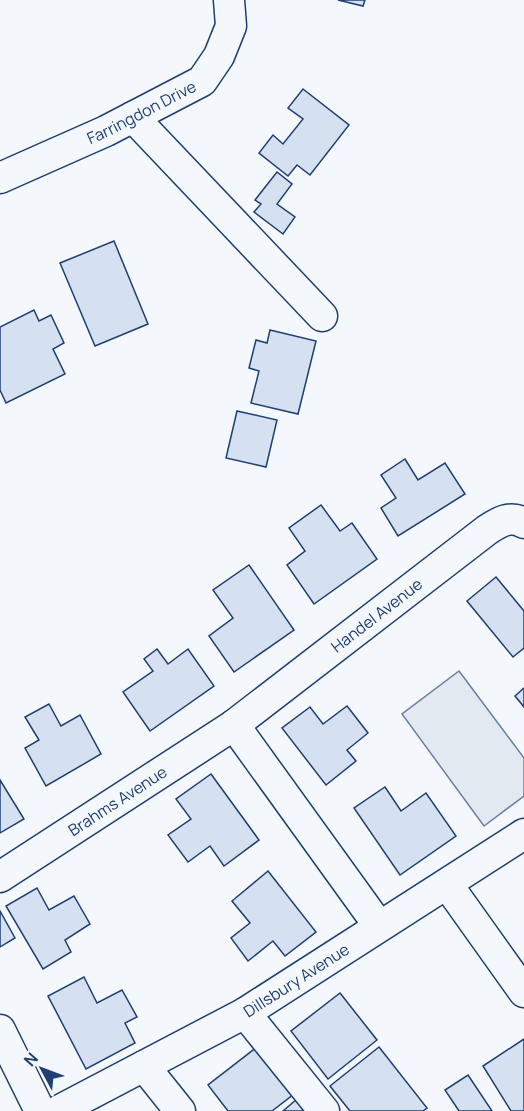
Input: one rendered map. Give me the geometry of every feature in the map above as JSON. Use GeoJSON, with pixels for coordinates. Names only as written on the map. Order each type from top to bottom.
{"type":"FeatureCollection","features":[{"type":"Feature","properties":{"kind":"street","name":"Farringdon Drive"},"geometry":{"type":"LineString","coordinates":[[0,178],[133,117],[202,81],[219,56],[231,26],[229,0]]}},
{"type":"Feature","properties":{"kind":"street"},"geometry":{"type":"LineString","coordinates":[[133,117],[322,316]]}},
{"type":"Feature","properties":{"kind":"street","name":"Handel Avenue"},"geometry":{"type":"LineString","coordinates":[[234,725],[486,530],[503,520],[516,518],[524,523]]}},
{"type":"Feature","properties":{"kind":"street"},"geometry":{"type":"LineString","coordinates":[[234,725],[380,926]]}},
{"type":"Feature","properties":{"kind":"street","name":"Brahms Avenue"},"geometry":{"type":"LineString","coordinates":[[0,877],[234,725]]}},
{"type":"Feature","properties":{"kind":"street","name":"Dillsbury Avenue"},"geometry":{"type":"LineString","coordinates":[[58,1111],[245,1013],[524,834]]}},
{"type":"Feature","properties":{"kind":"street"},"geometry":{"type":"LineString","coordinates":[[447,884],[524,992]]}},
{"type":"Feature","properties":{"kind":"street"},"geometry":{"type":"LineString","coordinates":[[245,1013],[324,1111]]}},
{"type":"Feature","properties":{"kind":"street"},"geometry":{"type":"LineString","coordinates":[[0,1030],[40,1111]]}},
{"type":"Feature","properties":{"kind":"street"},"geometry":{"type":"LineString","coordinates":[[144,1066],[180,1111]]}},
{"type":"Feature","properties":{"kind":"shaded area"},"geometry":{"type":"Polygon","coordinates":[[[459,671],[524,758],[524,796],[484,826],[402,714],[459,671]]]}},
{"type":"Feature","properties":{"kind":"building"},"geometry":{"type":"Polygon","coordinates":[[[338,0],[365,0],[363,6],[338,0]]]}},
{"type":"Feature","properties":{"kind":"building"},"geometry":{"type":"Polygon","coordinates":[[[303,89],[349,125],[310,175],[297,165],[288,176],[259,153],[273,135],[283,144],[303,119],[288,108],[303,89]]]}},
{"type":"Feature","properties":{"kind":"building"},"geometry":{"type":"Polygon","coordinates":[[[277,172],[292,184],[277,204],[295,217],[283,234],[254,212],[261,204],[255,200],[277,172]]]}},
{"type":"Feature","properties":{"kind":"building"},"geometry":{"type":"Polygon","coordinates":[[[114,241],[148,324],[95,346],[60,263],[114,241]]]}},
{"type":"Feature","properties":{"kind":"building"},"geometry":{"type":"Polygon","coordinates":[[[34,310],[39,321],[51,315],[64,343],[53,349],[65,374],[6,403],[0,390],[0,327],[34,310]]]}},
{"type":"Feature","properties":{"kind":"building"},"geometry":{"type":"Polygon","coordinates":[[[270,330],[316,341],[298,414],[251,403],[259,371],[249,368],[256,340],[267,343],[270,330]]]}},
{"type":"Feature","properties":{"kind":"building"},"geometry":{"type":"Polygon","coordinates":[[[237,411],[277,420],[266,467],[226,458],[237,411]]]}},
{"type":"Feature","properties":{"kind":"building"},"geometry":{"type":"Polygon","coordinates":[[[405,459],[418,480],[445,463],[465,494],[398,536],[381,508],[396,498],[381,475],[405,459]]]}},
{"type":"Feature","properties":{"kind":"building"},"geometry":{"type":"Polygon","coordinates":[[[321,505],[340,531],[352,523],[377,559],[314,604],[287,565],[305,551],[289,528],[321,505]]]}},
{"type":"Feature","properties":{"kind":"building"},"geometry":{"type":"Polygon","coordinates":[[[249,565],[294,630],[234,672],[209,636],[233,618],[213,590],[249,565]]]}},
{"type":"Feature","properties":{"kind":"building"},"geometry":{"type":"Polygon","coordinates":[[[496,577],[524,611],[524,648],[513,657],[467,601],[496,577]]]}},
{"type":"Feature","properties":{"kind":"building"},"geometry":{"type":"Polygon","coordinates":[[[157,649],[168,664],[188,649],[214,686],[150,731],[123,692],[153,671],[144,659],[157,649]]]}},
{"type":"Feature","properties":{"kind":"building"},"geometry":{"type":"Polygon","coordinates":[[[524,688],[524,707],[515,696],[524,688]]]}},
{"type":"Feature","properties":{"kind":"building"},"geometry":{"type":"Polygon","coordinates":[[[49,704],[61,726],[80,715],[101,754],[46,786],[25,748],[39,740],[25,717],[49,704]]]}},
{"type":"Feature","properties":{"kind":"building"},"geometry":{"type":"Polygon","coordinates":[[[347,706],[368,733],[347,750],[356,761],[326,785],[282,728],[310,707],[323,724],[347,706]]]}},
{"type":"Feature","properties":{"kind":"building"},"geometry":{"type":"Polygon","coordinates":[[[211,774],[259,840],[224,866],[210,846],[188,862],[168,835],[191,819],[176,799],[211,774]]]}},
{"type":"Feature","properties":{"kind":"building"},"geometry":{"type":"Polygon","coordinates":[[[0,780],[24,819],[0,833],[0,780]]]}},
{"type":"Feature","properties":{"kind":"building"},"geometry":{"type":"Polygon","coordinates":[[[385,787],[401,811],[426,793],[456,836],[400,875],[354,808],[385,787]]]}},
{"type":"Feature","properties":{"kind":"building"},"geometry":{"type":"Polygon","coordinates":[[[268,871],[316,932],[285,956],[273,941],[248,961],[231,938],[250,923],[232,901],[268,871]]]}},
{"type":"Feature","properties":{"kind":"building"},"geometry":{"type":"Polygon","coordinates":[[[37,888],[49,910],[74,896],[90,924],[65,940],[71,952],[43,969],[6,906],[37,888]]]}},
{"type":"Feature","properties":{"kind":"building"},"geometry":{"type":"Polygon","coordinates":[[[0,911],[15,938],[0,947],[0,911]]]}},
{"type":"Feature","properties":{"kind":"building"},"geometry":{"type":"Polygon","coordinates":[[[84,977],[97,1003],[122,990],[137,1017],[125,1023],[135,1043],[86,1069],[48,996],[84,977]]]}},
{"type":"Feature","properties":{"kind":"building"},"geometry":{"type":"Polygon","coordinates":[[[340,993],[377,1040],[328,1079],[291,1031],[340,993]]]}},
{"type":"Feature","properties":{"kind":"building"},"geometry":{"type":"Polygon","coordinates":[[[524,1039],[524,1111],[511,1111],[483,1066],[524,1039]]]}},
{"type":"Feature","properties":{"kind":"building"},"geometry":{"type":"Polygon","coordinates":[[[257,1047],[294,1094],[272,1111],[228,1111],[208,1085],[257,1047]]]}},
{"type":"Feature","properties":{"kind":"building"},"geometry":{"type":"Polygon","coordinates":[[[379,1047],[427,1108],[423,1111],[350,1111],[330,1086],[379,1047]]]}},
{"type":"Feature","properties":{"kind":"building"},"geometry":{"type":"Polygon","coordinates":[[[468,1075],[492,1111],[459,1111],[445,1090],[468,1075]]]}},
{"type":"Feature","properties":{"kind":"building"},"geometry":{"type":"Polygon","coordinates":[[[297,1099],[306,1111],[283,1111],[297,1099]]]}}]}
